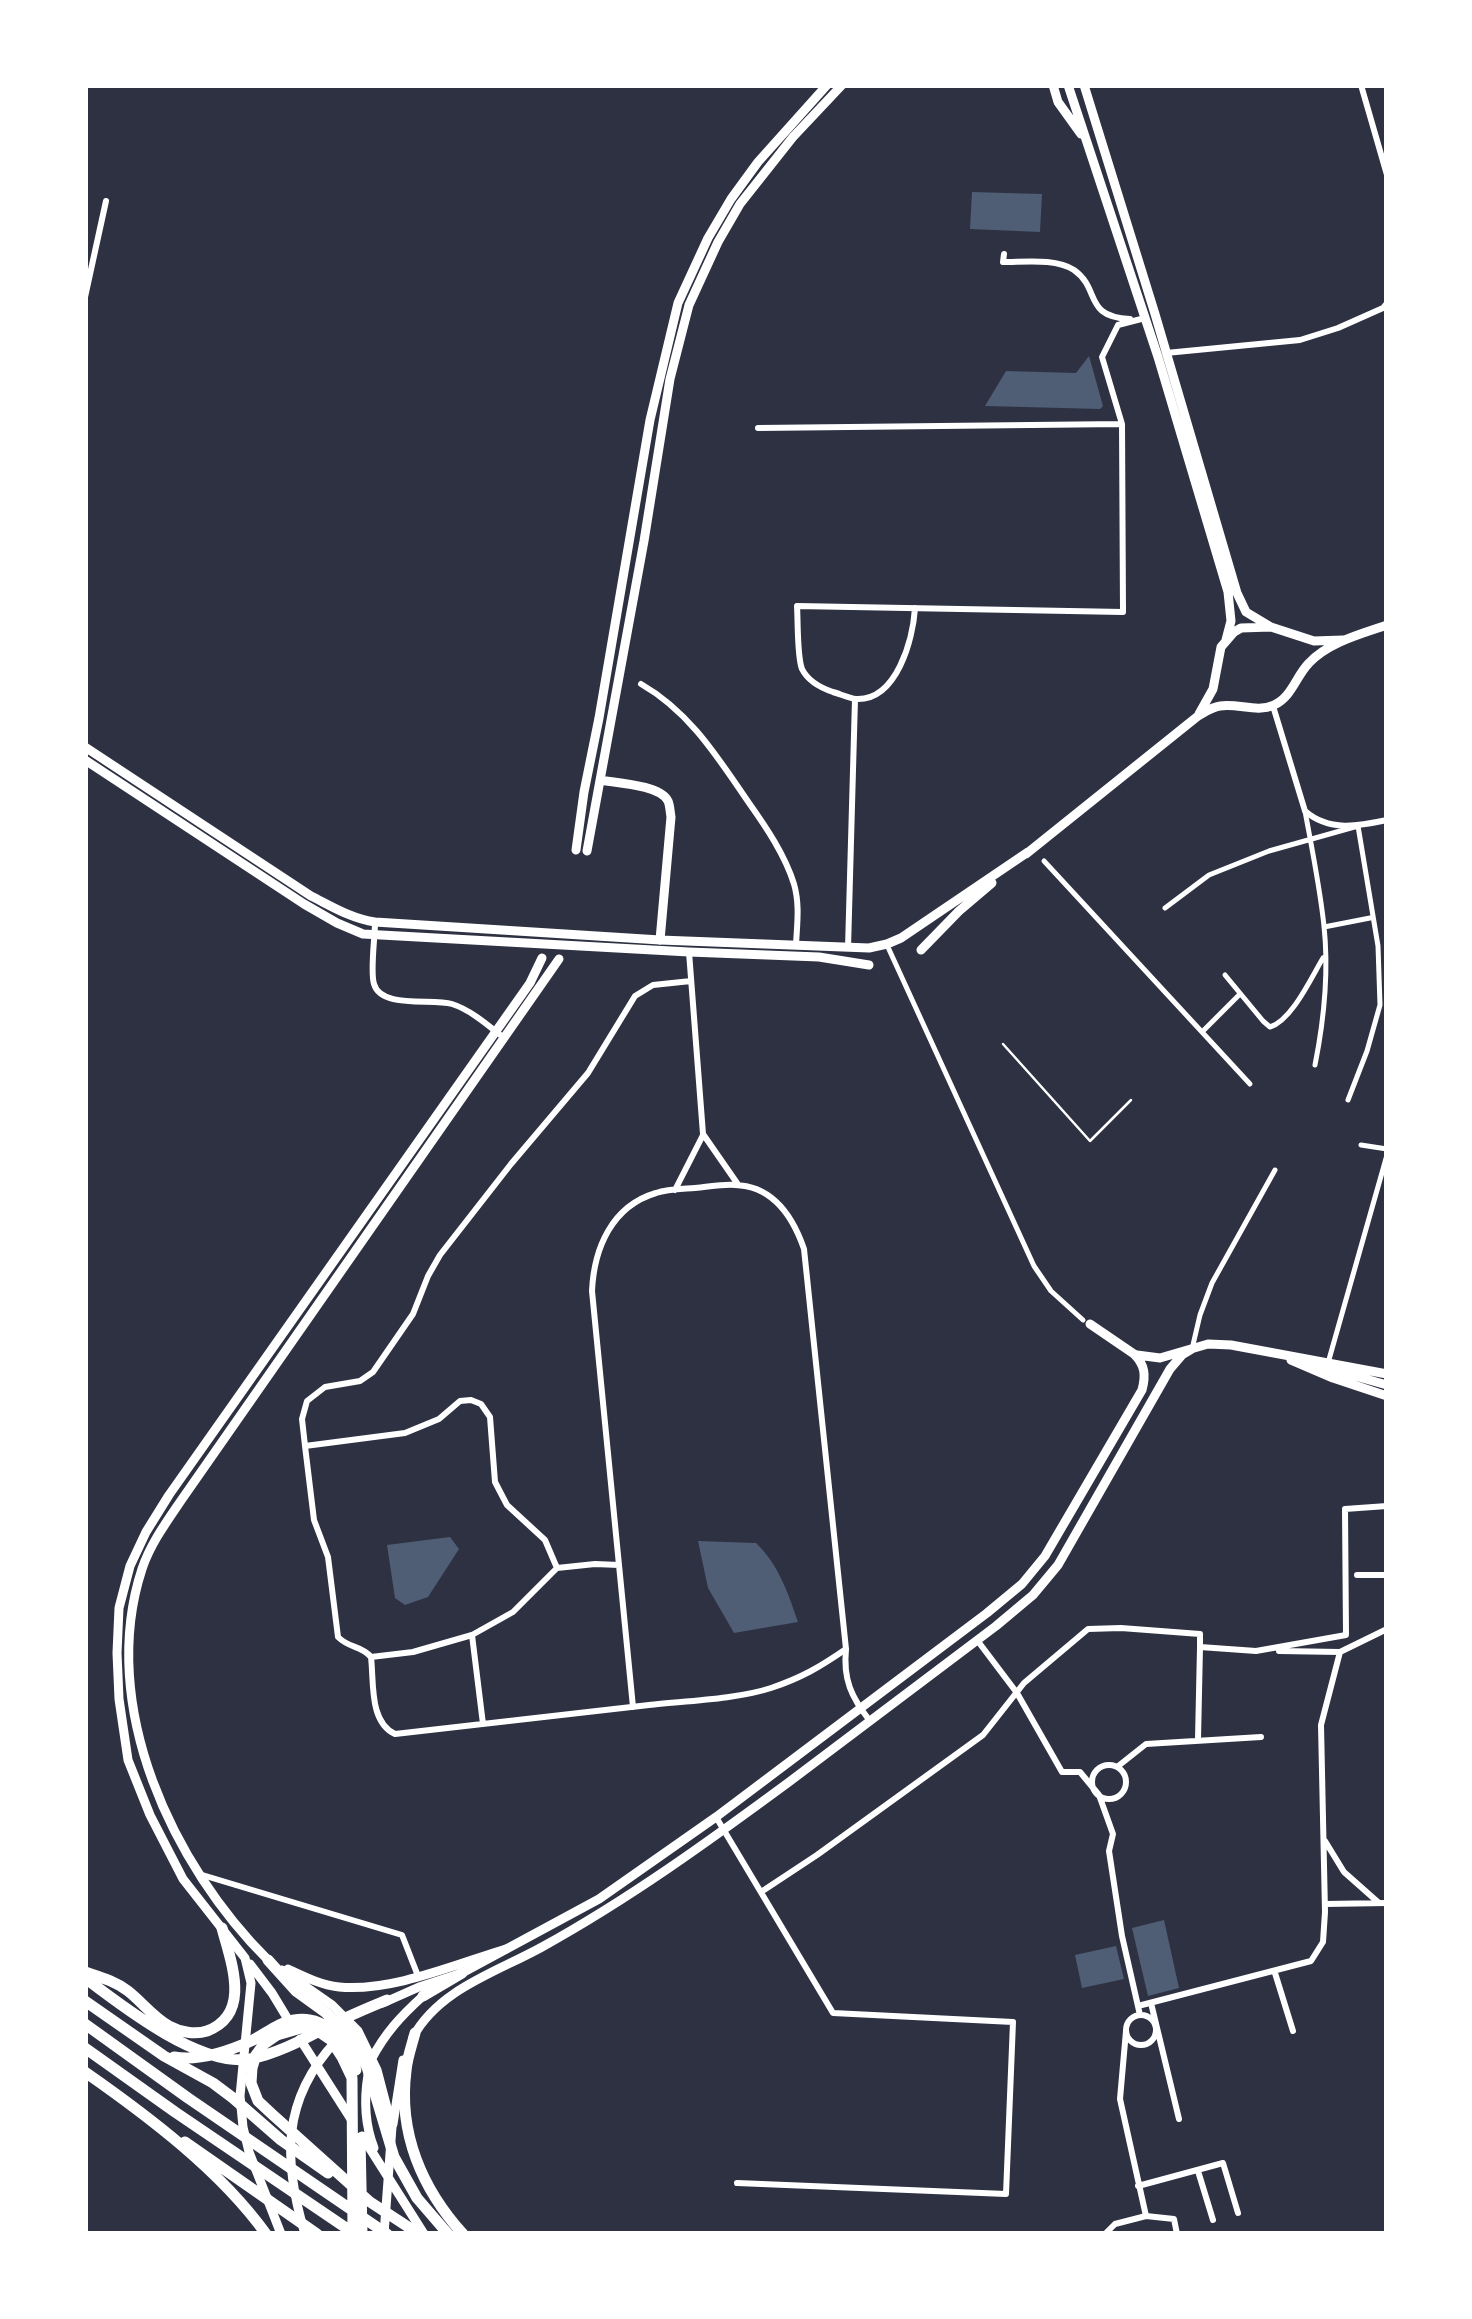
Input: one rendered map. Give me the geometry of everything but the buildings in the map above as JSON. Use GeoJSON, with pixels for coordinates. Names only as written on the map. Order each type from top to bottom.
{"type":"FeatureCollection","features":[{"type":"Feature","properties":{"kind":"highway"},"geometry":{"type":"LineString","coordinates":[[85,1975],[116,1983],[168,2025],[188,2032],[210,2030],[228,2016],[234,2002],[234,1971],[222,1928]]}},
{"type":"Feature","properties":{"kind":"highway"},"geometry":{"type":"LineString","coordinates":[[268,1960],[296,1992],[352,2037],[367,2067],[394,2157],[418,2198],[448,2234]]}},
{"type":"Feature","properties":{"kind":"highway"},"geometry":{"type":"LineString","coordinates":[[420,1987],[462,1973]]}},
{"type":"Feature","properties":{"kind":"highway"},"geometry":{"type":"LineString","coordinates":[[85,1975],[170,2037],[224,2057],[246,2060],[277,2051],[387,2000]]}},
{"type":"Feature","properties":{"kind":"highway"},"geometry":{"type":"LineString","coordinates":[[85,2001],[164,2056],[214,2083],[281,2140],[421,2234]]}},
{"type":"Feature","properties":{"kind":"highway"},"geometry":{"type":"LineString","coordinates":[[164,2056],[186,2059],[220,2053],[291,2020],[314,2020],[335,2032],[348,2050],[355,2078],[357,2234]]}},
{"type":"Feature","properties":{"kind":"highway"},"geometry":{"type":"LineString","coordinates":[[85,2024],[385,2234]]}},
{"type":"Feature","properties":{"kind":"highway"},"geometry":{"type":"LineString","coordinates":[[355,2078],[331,2040],[315,2029],[301,2028],[277,2034],[264,2044],[256,2056],[251,2083],[258,2100],[370,2202]]}},
{"type":"Feature","properties":{"kind":"highway"},"geometry":{"type":"LineString","coordinates":[[414,2033],[406,2071],[408,2131],[415,2160],[427,2188],[463,2234]]}},
{"type":"Feature","properties":{"kind":"highway"},"geometry":{"type":"LineString","coordinates":[[85,2048],[357,2234]]}},
{"type":"Feature","properties":{"kind":"highway"},"geometry":{"type":"LineString","coordinates":[[85,2072],[318,2234]]}},
{"type":"Feature","properties":{"kind":"highway"},"geometry":{"type":"LineString","coordinates":[[124,2099],[222,2181],[266,2234]]}},
{"type":"Feature","properties":{"kind":"main road"},"geometry":{"type":"LineString","coordinates":[[827,85],[758,162],[730,200],[678,302],[650,420],[584,792],[582,851],[600,780],[670,378],[689,305],[740,204],[793,137],[841,87]]}},
{"type":"Feature","properties":{"kind":"main road"},"geometry":{"type":"LineString","coordinates":[[1053,85],[1058,102],[1088,144]]}},
{"type":"Feature","properties":{"kind":"main road"},"geometry":{"type":"LineString","coordinates":[[1068,85],[1228,592],[1231,621],[1218,656],[1213,689],[1198,716]]}},
{"type":"Feature","properties":{"kind":"main road"},"geometry":{"type":"LineString","coordinates":[[1084,85],[1237,593],[1246,612],[1270,627],[1314,641],[1346,640]]}},
{"type":"Feature","properties":{"kind":"main road"},"geometry":{"type":"LineString","coordinates":[[921,950],[959,911],[1028,852],[1198,716],[1223,705],[1273,706],[1289,694],[1308,663],[1322,652],[1387,626]]}},
{"type":"Feature","properties":{"kind":"main road"},"geometry":{"type":"LineString","coordinates":[[1226,640],[1241,628],[1270,627]]}},
{"type":"Feature","properties":{"kind":"main road"},"geometry":{"type":"LineString","coordinates":[[85,747],[310,896],[364,921],[660,940],[689,947],[870,948],[901,938],[1028,852]]}},
{"type":"Feature","properties":{"kind":"main road"},"geometry":{"type":"LineString","coordinates":[[85,760],[304,904],[362,934],[689,947],[820,957],[869,966]]}},
{"type":"Feature","properties":{"kind":"main road"},"geometry":{"type":"LineString","coordinates":[[600,780],[650,788],[670,803],[660,940]]}},
{"type":"Feature","properties":{"kind":"main road"},"geometry":{"type":"LineString","coordinates":[[392,2127],[377,2070],[358,2031],[332,2005],[268,1960],[230,1918],[197,1873],[162,1806],[143,1757],[133,1698],[132,1610],[142,1569],[156,1536],[500,1035],[542,958]]}},
{"type":"Feature","properties":{"kind":"main road"},"geometry":{"type":"LineString","coordinates":[[394,2186],[272,1993],[183,1879],[150,1815],[128,1760],[119,1699],[120,1608],[130,1566],[169,1495],[559,959]]}},
{"type":"Feature","properties":{"kind":"main road"},"geometry":{"type":"LineString","coordinates":[[462,1973],[599,1899],[716,1817],[1022,1584],[1045,1556],[1142,1390],[1146,1376],[1134,1354],[1086,1322]]}},
{"type":"Feature","properties":{"kind":"main road"},"geometry":{"type":"LineString","coordinates":[[1134,1354],[1172,1357],[1208,1344],[1260,1349],[1387,1374]]}},
{"type":"Feature","properties":{"kind":"main road"},"geometry":{"type":"LineString","coordinates":[[385,2234],[400,2070],[414,2033],[426,2016],[457,1991],[602,1914],[723,1831],[1033,1596],[1058,1565],[1170,1369],[1192,1349]]}},
{"type":"Feature","properties":{"kind":"main road"},"geometry":{"type":"LineString","coordinates":[[1260,1349],[1387,1385]]}},
{"type":"Feature","properties":{"kind":"main road"},"geometry":{"type":"LineString","coordinates":[[1260,1349],[1387,1396]]}},
{"type":"Feature","properties":{"kind":"main road"},"geometry":{"type":"LineString","coordinates":[[304,2234],[290,2150],[294,2111],[309,2075],[332,2045],[365,2014],[387,2000],[506,1949]]}},
{"type":"Feature","properties":{"kind":"main road"},"geometry":{"type":"LineString","coordinates":[[245,1958],[251,1982],[240,2096],[243,2127],[281,2234]]}},
{"type":"Feature","properties":{"kind":"main road"},"geometry":{"type":"LineString","coordinates":[[268,1960],[336,1987],[420,1987]]}},
{"type":"Feature","properties":{"kind":"main road"},"geometry":{"type":"LineString","coordinates":[[420,1987],[382,2040],[370,2064],[366,2086],[372,2142],[421,2234]]}},
{"type":"Feature","properties":{"kind":"street"},"geometry":{"type":"LineString","coordinates":[[1360,85],[1387,175]]}},
{"type":"Feature","properties":{"kind":"street"},"geometry":{"type":"LineString","coordinates":[[85,298],[106,201]]}},
{"type":"Feature","properties":{"kind":"street"},"geometry":{"type":"LineString","coordinates":[[1004,254],[1004,262],[1060,264],[1073,269],[1106,315],[1140,319]]}},
{"type":"Feature","properties":{"kind":"street"},"geometry":{"type":"LineString","coordinates":[[1166,352],[1300,340],[1338,328],[1387,303]]}},
{"type":"Feature","properties":{"kind":"street"},"geometry":{"type":"LineString","coordinates":[[915,608],[914,630],[894,676],[886,687],[870,696],[855,699],[818,686],[802,668],[797,606],[915,608],[1123,612],[1122,424],[1102,356],[1118,325],[1140,319]]}},
{"type":"Feature","properties":{"kind":"street"},"geometry":{"type":"LineString","coordinates":[[758,428],[1122,424]]}},
{"type":"Feature","properties":{"kind":"street"},"geometry":{"type":"LineString","coordinates":[[641,684],[664,697],[696,729],[762,820],[793,882],[799,908],[796,945]]}},
{"type":"Feature","properties":{"kind":"street"},"geometry":{"type":"LineString","coordinates":[[848,948],[855,699]]}},
{"type":"Feature","properties":{"kind":"street"},"geometry":{"type":"LineString","coordinates":[[1273,706],[1305,811],[1324,928],[1325,996],[1315,1065]]}},
{"type":"Feature","properties":{"kind":"street"},"geometry":{"type":"LineString","coordinates":[[1305,811],[1316,820],[1358,826]]}},
{"type":"Feature","properties":{"kind":"street"},"geometry":{"type":"LineString","coordinates":[[1165,908],[1210,875],[1269,851],[1387,820]]}},
{"type":"Feature","properties":{"kind":"street"},"geometry":{"type":"LineString","coordinates":[[1348,1100],[1367,1051],[1384,980],[1358,826]]}},
{"type":"Feature","properties":{"kind":"street"},"geometry":{"type":"LineString","coordinates":[[1044,861],[1250,1084]]}},
{"type":"Feature","properties":{"kind":"street"},"geometry":{"type":"LineString","coordinates":[[1324,928],[1372,918]]}},
{"type":"Feature","properties":{"kind":"street"},"geometry":{"type":"LineString","coordinates":[[375,922],[373,983],[378,992],[387,999],[449,1003],[468,1011],[500,1035]]}},
{"type":"Feature","properties":{"kind":"street"},"geometry":{"type":"LineString","coordinates":[[887,944],[1034,1266],[1051,1292],[1086,1322]]}},
{"type":"Feature","properties":{"kind":"street"},"geometry":{"type":"LineString","coordinates":[[689,947],[704,1134],[738,1184]]}},
{"type":"Feature","properties":{"kind":"street"},"geometry":{"type":"LineString","coordinates":[[1226,976],[1270,1027],[1279,1024],[1292,1009],[1325,955]]}},
{"type":"Feature","properties":{"kind":"street"},"geometry":{"type":"LineString","coordinates":[[691,981],[652,985],[635,996],[588,1073],[440,1255],[413,1314],[373,1372],[360,1381],[324,1387],[307,1400],[302,1420],[314,1520],[328,1557],[338,1637],[371,1657],[378,1716],[386,1730],[395,1734],[766,1690],[811,1673],[846,1649]]}},
{"type":"Feature","properties":{"kind":"street"},"geometry":{"type":"LineString","coordinates":[[1202,1032],[1240,994]]}},
{"type":"Feature","properties":{"kind":"street"},"geometry":{"type":"LineString","coordinates":[[676,1190],[704,1134]]}},
{"type":"Feature","properties":{"kind":"street"},"geometry":{"type":"LineString","coordinates":[[1328,1362],[1387,1152],[1361,1145]]}},
{"type":"Feature","properties":{"kind":"street"},"geometry":{"type":"LineString","coordinates":[[1192,1349],[1212,1283],[1275,1170]]}},
{"type":"Feature","properties":{"kind":"street"},"geometry":{"type":"LineString","coordinates":[[633,1706],[592,1291],[593,1265],[622,1212],[637,1201],[659,1192],[738,1184],[763,1192],[786,1209],[804,1249],[846,1649],[844,1671],[870,1721]]}},
{"type":"Feature","properties":{"kind":"street"},"geometry":{"type":"LineString","coordinates":[[305,1446],[405,1433],[439,1419],[460,1402],[471,1400],[481,1404],[490,1417],[495,1482],[506,1505],[545,1540],[558,1568]]}},
{"type":"Feature","properties":{"kind":"street"},"geometry":{"type":"LineString","coordinates":[[1256,1651],[1346,1635],[1344,1510],[1387,1506]]}},
{"type":"Feature","properties":{"kind":"street"},"geometry":{"type":"LineString","coordinates":[[371,1657],[414,1652],[472,1635],[513,1612],[558,1568],[620,1565]]}},
{"type":"Feature","properties":{"kind":"street"},"geometry":{"type":"LineString","coordinates":[[1357,1575],[1387,1575]]}},
{"type":"Feature","properties":{"kind":"street"},"geometry":{"type":"LineString","coordinates":[[761,1892],[983,1735],[1024,1684],[1088,1629],[1200,1634],[1198,1739]]}},
{"type":"Feature","properties":{"kind":"street"},"geometry":{"type":"LineString","coordinates":[[1200,1647],[1340,1652],[1387,1629]]}},
{"type":"Feature","properties":{"kind":"street"},"geometry":{"type":"LineString","coordinates":[[472,1635],[483,1724]]}},
{"type":"Feature","properties":{"kind":"street"},"geometry":{"type":"LineString","coordinates":[[977,1640],[1017,1693],[1062,1772],[1080,1772],[1098,1795],[1108,1799],[1123,1792],[1126,1781],[1122,1770],[1106,1765],[1096,1771],[1092,1781],[1098,1795],[1113,1834],[1109,1850],[1122,1936],[1139,2010],[1156,2025],[1154,2039],[1142,2046],[1129,2040],[1126,2030]]}},
{"type":"Feature","properties":{"kind":"street"},"geometry":{"type":"LineString","coordinates":[[1146,2216],[1120,2099],[1128,2021],[1151,2003],[1312,1961],[1323,1942],[1321,1725],[1340,1652]]}},
{"type":"Feature","properties":{"kind":"street"},"geometry":{"type":"LineString","coordinates":[[1117,1767],[1146,1744],[1261,1736]]}},
{"type":"Feature","properties":{"kind":"street"},"geometry":{"type":"LineString","coordinates":[[716,1817],[834,2013],[1013,2022],[1006,2194],[737,2184]]}},
{"type":"Feature","properties":{"kind":"street"},"geometry":{"type":"LineString","coordinates":[[1324,1840],[1344,1872],[1383,1903]]}},
{"type":"Feature","properties":{"kind":"street"},"geometry":{"type":"LineString","coordinates":[[197,1873],[402,1935],[420,1987]]}},
{"type":"Feature","properties":{"kind":"street"},"geometry":{"type":"LineString","coordinates":[[1325,1904],[1383,1903]]}},
{"type":"Feature","properties":{"kind":"street"},"geometry":{"type":"LineString","coordinates":[[1275,1972],[1293,2032]]}},
{"type":"Feature","properties":{"kind":"street"},"geometry":{"type":"LineString","coordinates":[[1151,2003],[1179,2118]]}},
{"type":"Feature","properties":{"kind":"street"},"geometry":{"type":"LineString","coordinates":[[1138,2186],[1223,2163],[1238,2213]]}},
{"type":"Feature","properties":{"kind":"street"},"geometry":{"type":"LineString","coordinates":[[1198,2170],[1213,2220]]}},
{"type":"Feature","properties":{"kind":"street"},"geometry":{"type":"LineString","coordinates":[[1106,2234],[1115,2224],[1146,2216],[1174,2219],[1176,2234]]}},
{"type":"Feature","properties":{"kind":"lane"},"geometry":{"type":"LineString","coordinates":[[1003,1044],[1090,1141],[1131,1100]]}},
{"type":"Feature","properties":{"kind":"water"},"geometry":{"type":"Polygon","coordinates":[[[972,192],[1042,194],[1040,232],[970,229],[972,192]]]}},
{"type":"Feature","properties":{"kind":"water"},"geometry":{"type":"Polygon","coordinates":[[[1089,356],[1103,406],[1100,409],[985,406],[1006,371],[1076,373],[1089,356]]]}},
{"type":"Feature","properties":{"kind":"water"},"geometry":{"type":"Polygon","coordinates":[[[450,1537],[459,1549],[428,1597],[405,1605],[395,1598],[387,1545],[450,1537]]]}},
{"type":"Feature","properties":{"kind":"water"},"geometry":{"type":"Polygon","coordinates":[[[698,1541],[756,1543],[777,1570],[798,1622],[734,1633],[708,1588],[698,1541]]]}},
{"type":"Feature","properties":{"kind":"water"},"geometry":{"type":"Polygon","coordinates":[[[1164,1920],[1179,1988],[1148,1996],[1132,1928],[1164,1920]]]}},
{"type":"Feature","properties":{"kind":"water"},"geometry":{"type":"Polygon","coordinates":[[[1116,1946],[1124,1979],[1082,1988],[1075,1955],[1116,1946]]]}}]}
